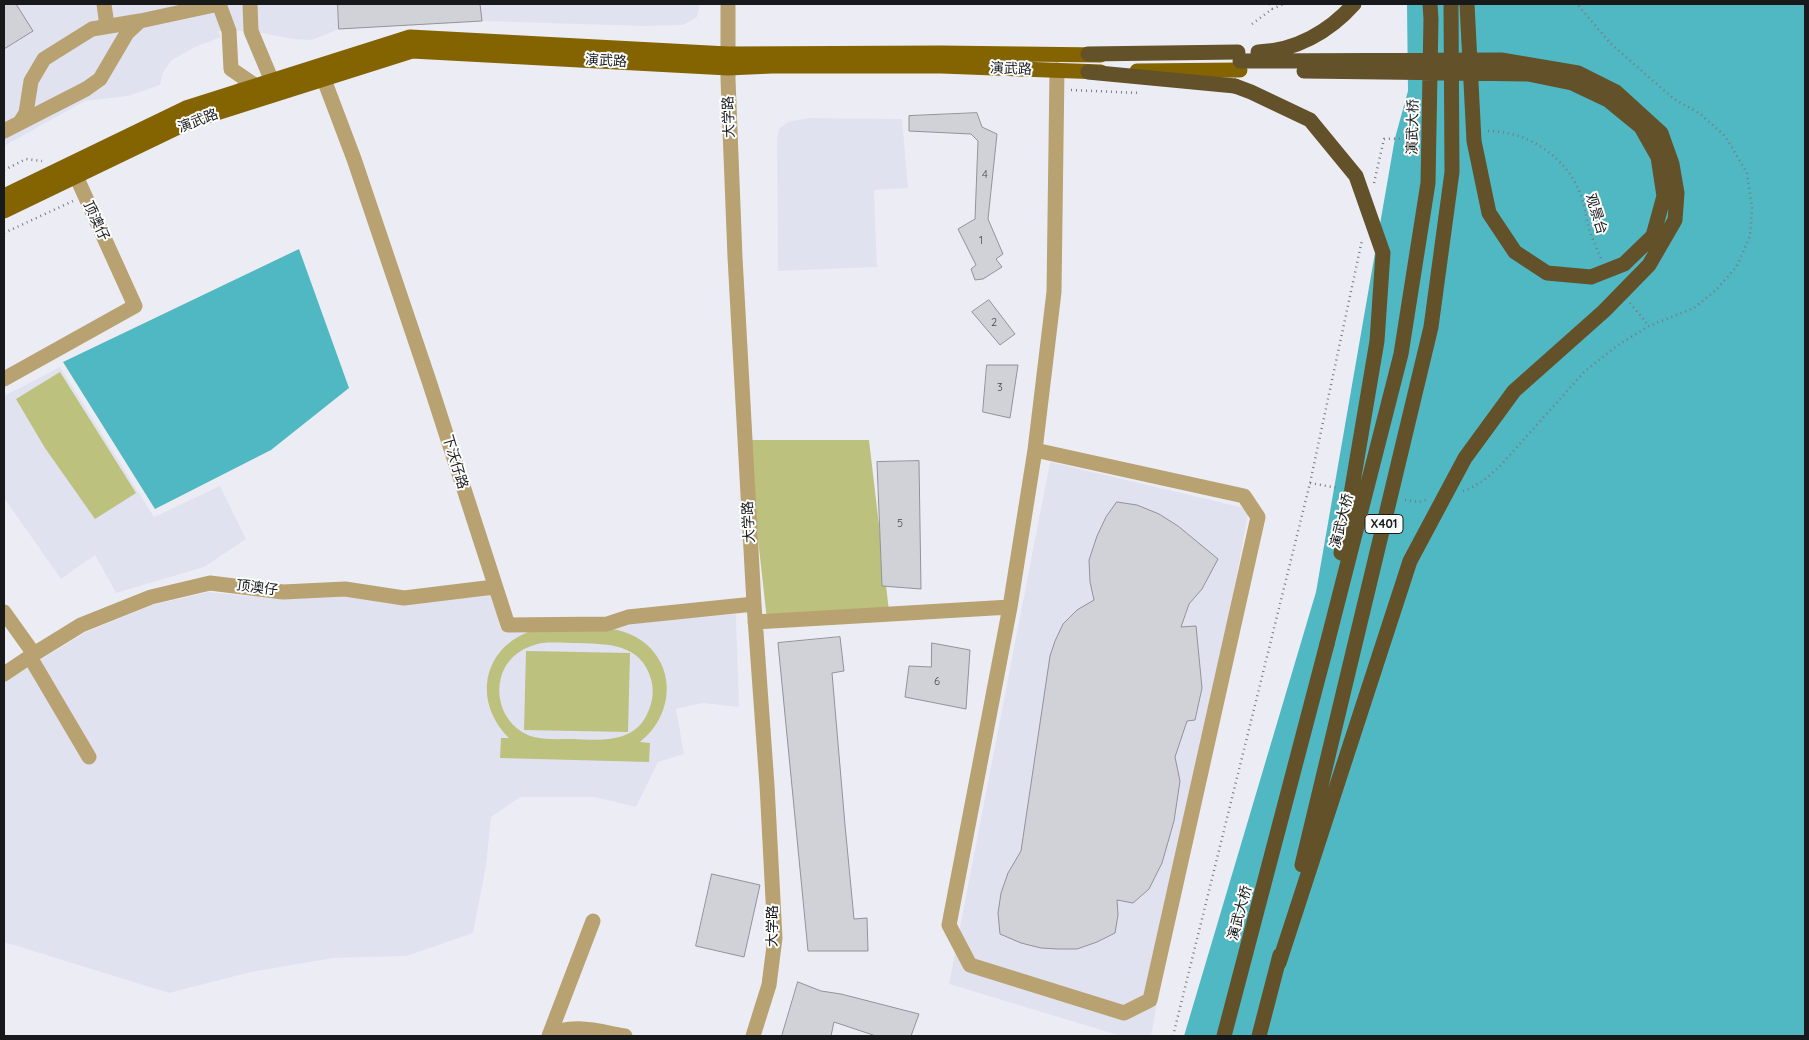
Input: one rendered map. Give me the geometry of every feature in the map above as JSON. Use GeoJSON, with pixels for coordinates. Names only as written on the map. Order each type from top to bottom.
{"type":"FeatureCollection","features":[{"type":"Feature","properties":{"kind":"highway"},"geometry":{"type":"LineString","coordinates":[[1240,61],[1293,46],[1323,33],[1354,4]]}},
{"type":"Feature","properties":{"kind":"highway","name":"演武大桥"},"geometry":{"type":"LineString","coordinates":[[1224,1036],[1401,354],[1428,183],[1432,19],[1430,4]]}},
{"type":"Feature","properties":{"kind":"highway","name":"X401"},"geometry":{"type":"LineString","coordinates":[[1259,1036],[1279,963],[1431,327],[1452,172],[1451,4]]}},
{"type":"Feature","properties":{"kind":"highway"},"geometry":{"type":"LineString","coordinates":[[1088,54],[1411,72],[1459,73],[1469,73],[1479,73],[1498,74],[1528,74],[1572,84],[1608,100],[1641,127],[1658,157],[1664,196],[1653,236],[1624,264],[1591,278],[1547,273],[1515,252],[1489,213],[1474,141],[1471,82],[1470,72],[1470,53],[1467,4]]}},
{"type":"Feature","properties":{"kind":"highway"},"geometry":{"type":"LineString","coordinates":[[1240,61],[1501,60],[1578,73],[1616,92],[1642,113],[1661,133],[1672,164],[1677,193],[1674,220],[1649,265],[1604,310],[1514,392],[1465,458],[1410,561],[1279,963]]}},
{"type":"Feature","properties":{"kind":"highway"},"geometry":{"type":"LineString","coordinates":[[1088,72],[1235,86],[1251,92],[1310,120],[1356,176],[1383,253],[1377,341],[1327,644]]}},
{"type":"Feature","properties":{"kind":"main road","name":"演武路"},"geometry":{"type":"LineString","coordinates":[[4,196],[73,170],[191,121],[410,37],[772,66],[941,66],[1088,72],[1240,61]]}},
{"type":"Feature","properties":{"kind":"main road","name":"演武路"},"geometry":{"type":"LineString","coordinates":[[728,61],[1088,54]]}},
{"type":"Feature","properties":{"kind":"main road","name":"演武路"},"geometry":{"type":"LineString","coordinates":[[4,211],[73,170],[186,108],[272,81],[321,72]]}},
{"type":"Feature","properties":{"kind":"street"},"geometry":{"type":"LineString","coordinates":[[104,4],[107,26]]}},
{"type":"Feature","properties":{"kind":"street"},"geometry":{"type":"LineString","coordinates":[[22,121],[26,113],[31,81],[44,59],[92,29],[219,4],[229,31],[232,69],[253,84],[235,92]]}},
{"type":"Feature","properties":{"kind":"street"},"geometry":{"type":"LineString","coordinates":[[250,4],[251,31],[272,81]]}},
{"type":"Feature","properties":{"kind":"street","name":"大学路"},"geometry":{"type":"LineString","coordinates":[[728,4],[728,61],[735,257],[775,938],[769,985],[753,1036]]}},
{"type":"Feature","properties":{"kind":"street"},"geometry":{"type":"LineString","coordinates":[[4,131],[86,89],[100,79],[127,34],[140,21]]}},
{"type":"Feature","properties":{"kind":"street"},"geometry":{"type":"LineString","coordinates":[[1035,450],[1244,496],[1258,517],[1150,1000],[1124,1013],[970,965],[949,925],[1010,607],[1035,450],[1054,292],[1057,70]]}},
{"type":"Feature","properties":{"kind":"street","name":"下沃仔路"},"geometry":{"type":"LineString","coordinates":[[321,72],[354,159],[426,372],[494,587],[508,625],[607,624],[628,617],[754,604]]}},
{"type":"Feature","properties":{"kind":"street","name":"顶澳仔"},"geometry":{"type":"LineString","coordinates":[[4,378],[135,306],[73,170]]}},
{"type":"Feature","properties":{"kind":"street","name":"顶澳仔"},"geometry":{"type":"LineString","coordinates":[[4,674],[81,625],[151,597],[210,583],[283,592],[345,589],[404,598],[494,587]]}},
{"type":"Feature","properties":{"kind":"street"},"geometry":{"type":"LineString","coordinates":[[755,622],[1010,607]]}},
{"type":"Feature","properties":{"kind":"street"},"geometry":{"type":"LineString","coordinates":[[4,612],[32,656],[89,757]]}},
{"type":"Feature","properties":{"kind":"street"},"geometry":{"type":"LineString","coordinates":[[549,1036],[593,921]]}},
{"type":"Feature","properties":{"kind":"street"},"geometry":{"type":"LineString","coordinates":[[549,1036],[556,1032],[576,1029],[625,1036]]}},
{"type":"Feature","properties":{"kind":"path"},"geometry":{"type":"LineString","coordinates":[[1270,4],[1272,9]]}},
{"type":"Feature","properties":{"kind":"path"},"geometry":{"type":"LineString","coordinates":[[1252,24],[1272,9],[1284,4]]}},
{"type":"Feature","properties":{"kind":"path"},"geometry":{"type":"LineString","coordinates":[[1057,90],[1145,93]]}},
{"type":"Feature","properties":{"kind":"path","name":"观景台"},"geometry":{"type":"LineString","coordinates":[[1482,131],[1495,131],[1528,138],[1553,155],[1569,172],[1582,198],[1589,228],[1601,259]]}},
{"type":"Feature","properties":{"kind":"path"},"geometry":{"type":"LineString","coordinates":[[1374,186],[1384,139],[1418,138]]}},
{"type":"Feature","properties":{"kind":"path"},"geometry":{"type":"LineString","coordinates":[[4,170],[26,159]]}},
{"type":"Feature","properties":{"kind":"path"},"geometry":{"type":"LineString","coordinates":[[4,233],[74,200]]}},
{"type":"Feature","properties":{"kind":"path"},"geometry":{"type":"LineString","coordinates":[[1173,1036],[1310,483],[1364,234]]}},
{"type":"Feature","properties":{"kind":"path"},"geometry":{"type":"LineString","coordinates":[[1627,298],[1649,326]]}},
{"type":"Feature","properties":{"kind":"shaded area"},"geometry":{"type":"Polygon","coordinates":[[[4,4],[700,4],[697,17],[683,25],[644,26],[482,21],[339,29],[312,40],[293,39],[251,31],[218,31],[221,37],[195,47],[172,60],[163,72],[160,85],[128,96],[85,101],[4,146],[4,4]]]}},
{"type":"Feature","properties":{"kind":"shaded area"},"geometry":{"type":"Polygon","coordinates":[[[809,118],[902,119],[908,188],[874,190],[877,267],[778,271],[777,138],[779,129],[788,122],[809,118]]]}},
{"type":"Feature","properties":{"kind":"shaded area"},"geometry":{"type":"Polygon","coordinates":[[[60,367],[154,517],[220,486],[246,539],[204,567],[116,593],[95,555],[61,579],[4,498],[4,396],[60,367]]]}},
{"type":"Feature","properties":{"kind":"shaded area"},"geometry":{"type":"Polygon","coordinates":[[[1050,462],[1249,509],[1151,1036],[1121,1036],[949,984],[1050,462]]]}},
{"type":"Feature","properties":{"kind":"shaded area"},"geometry":{"type":"Polygon","coordinates":[[[482,590],[495,596],[500,628],[611,627],[632,623],[736,614],[739,707],[702,703],[676,709],[684,754],[658,762],[636,807],[595,797],[520,797],[491,817],[486,866],[473,933],[407,956],[333,958],[251,972],[169,993],[4,942],[4,682],[86,632],[152,605],[209,592],[276,599],[482,590]]]}},
{"type":"Feature","properties":{"kind":"green space"},"geometry":{"type":"Polygon","coordinates":[[[60,372],[136,493],[95,519],[45,448],[16,399],[60,372]]]}},
{"type":"Feature","properties":{"kind":"green space"},"geometry":{"type":"Polygon","coordinates":[[[747,440],[869,440],[889,611],[767,620],[747,440]]]}},
{"type":"Feature","properties":{"kind":"green space"},"geometry":{"type":"Polygon","coordinates":[[[612,629],[632,635],[648,646],[659,660],[665,676],[667,693],[663,711],[654,727],[640,742],[650,743],[649,762],[500,758],[501,738],[509,738],[498,724],[491,709],[487,694],[488,679],[492,665],[500,652],[512,641],[528,632],[612,629]],[[542,643],[517,653],[502,674],[499,694],[501,704],[504,713],[516,728],[534,737],[543,739],[594,740],[626,735],[635,730],[642,722],[650,708],[653,691],[646,667],[632,652],[602,644],[542,643]]]}},
{"type":"Feature","properties":{"kind":"green space"},"geometry":{"type":"Polygon","coordinates":[[[526,651],[630,653],[628,732],[524,730],[526,651]]]}},
{"type":"Feature","properties":{"kind":"water"},"geometry":{"type":"Polygon","coordinates":[[[1407,4],[1805,4],[1805,1036],[1184,1036],[1316,592],[1395,138],[1408,91],[1407,4]]]}},
{"type":"Feature","properties":{"kind":"water"},"geometry":{"type":"Polygon","coordinates":[[[299,249],[349,388],[271,450],[155,509],[63,362],[299,249]]]}},
{"type":"Feature","properties":{"kind":"building"},"geometry":{"type":"Polygon","coordinates":[[[4,4],[16,4],[33,31],[4,49],[4,4]]]}},
{"type":"Feature","properties":{"kind":"building"},"geometry":{"type":"Polygon","coordinates":[[[338,4],[480,4],[482,21],[339,29],[338,4]]]}},
{"type":"Feature","properties":{"kind":"building"},"geometry":{"type":"Polygon","coordinates":[[[977,113],[982,127],[997,134],[988,219],[1003,254],[996,259],[1002,267],[983,279],[975,280],[971,269],[976,265],[958,229],[975,219],[978,141],[971,134],[909,131],[909,116],[977,113]]]}},
{"type":"Feature","properties":{"kind":"building"},"geometry":{"type":"Polygon","coordinates":[[[989,300],[1015,334],[1000,345],[972,312],[989,300]]]}},
{"type":"Feature","properties":{"kind":"building"},"geometry":{"type":"Polygon","coordinates":[[[987,365],[1018,365],[1010,418],[983,412],[987,365]]]}},
{"type":"Feature","properties":{"kind":"building"},"geometry":{"type":"Polygon","coordinates":[[[919,461],[921,589],[882,586],[877,462],[919,461]]]}},
{"type":"Feature","properties":{"kind":"building"},"geometry":{"type":"Polygon","coordinates":[[[1117,502],[1137,505],[1159,514],[1178,526],[1218,559],[1202,589],[1189,604],[1181,627],[1196,626],[1202,688],[1195,720],[1187,721],[1175,757],[1180,781],[1174,821],[1162,863],[1149,889],[1133,903],[1117,900],[1118,915],[1115,933],[1077,949],[1041,948],[1021,943],[1000,934],[998,913],[1001,893],[1008,873],[1021,851],[1050,656],[1063,624],[1077,610],[1094,600],[1090,582],[1089,560],[1106,517],[1117,502]]]}},
{"type":"Feature","properties":{"kind":"building"},"geometry":{"type":"Polygon","coordinates":[[[840,637],[844,671],[832,673],[845,825],[854,919],[867,918],[868,951],[808,951],[778,643],[840,637]]]}},
{"type":"Feature","properties":{"kind":"building"},"geometry":{"type":"Polygon","coordinates":[[[932,643],[970,650],[966,709],[905,697],[909,666],[931,667],[932,643]]]}},
{"type":"Feature","properties":{"kind":"building"},"geometry":{"type":"Polygon","coordinates":[[[712,874],[760,885],[744,957],[696,946],[712,874]]]}},
{"type":"Feature","properties":{"kind":"building"},"geometry":{"type":"Polygon","coordinates":[[[798,982],[821,991],[841,994],[919,1014],[911,1036],[876,1036],[834,1022],[831,1036],[782,1036],[798,982]]]}}]}
